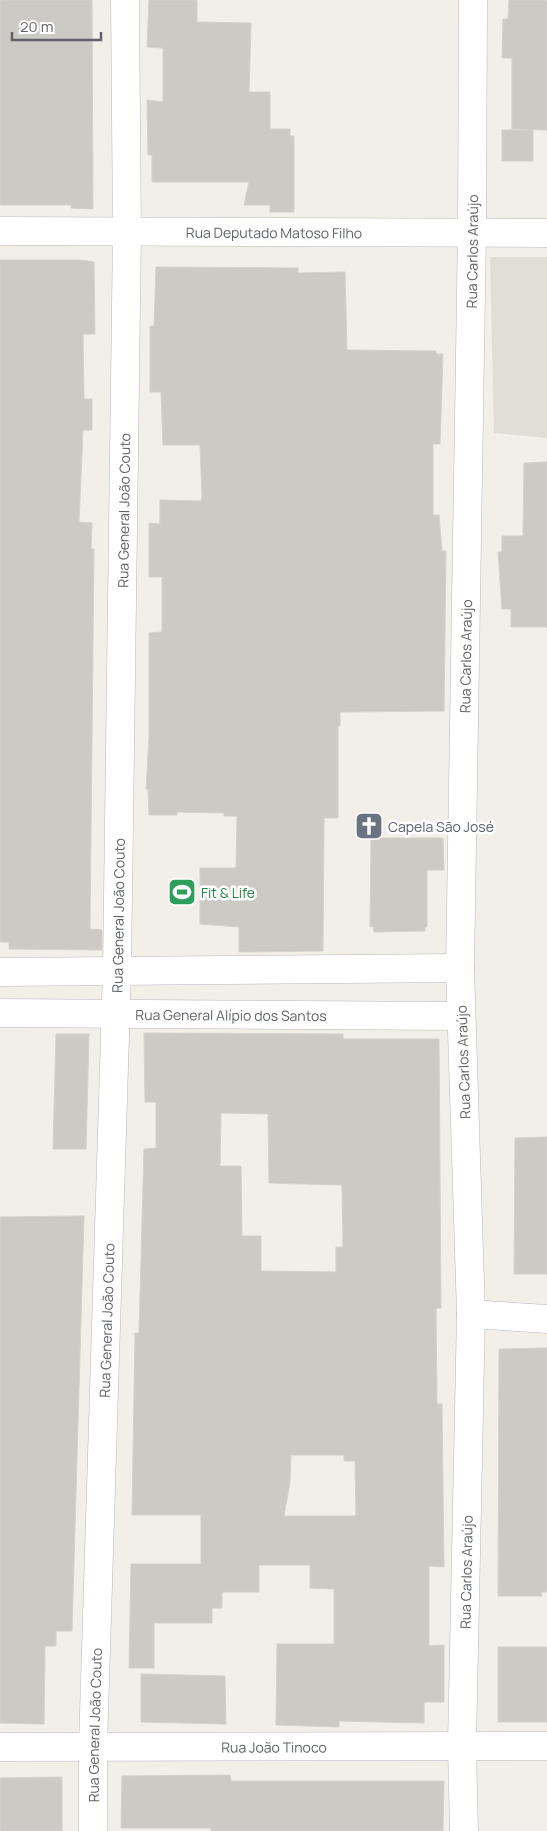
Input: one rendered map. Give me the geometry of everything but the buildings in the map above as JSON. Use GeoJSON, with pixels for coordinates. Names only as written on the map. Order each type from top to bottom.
{"type":"FeatureCollection","features":[{"type":"Feature","properties":{"kind":"street","name":"Rua General João Couto"},"geometry":{"type":"LineString","coordinates":[[92,1831],[117,970],[126,233],[125,0]]}},
{"type":"Feature","properties":{"kind":"street","name":"Rua Carlos Araújo"},"geometry":{"type":"LineString","coordinates":[[464,1831],[462,1745],[471,1314],[460,968],[472,233],[472,0]]}},
{"type":"Feature","properties":{"kind":"street","name":"Rua Deputado Matoso Filho"},"geometry":{"type":"LineString","coordinates":[[0,231],[126,233],[547,233]]}},
{"type":"Feature","properties":{"kind":"street"},"geometry":{"type":"LineString","coordinates":[[0,972],[460,968]]}},
{"type":"Feature","properties":{"kind":"street","name":"Rua General Alípio dos Santos"},"geometry":{"type":"LineString","coordinates":[[0,1013],[461,1016]]}},
{"type":"Feature","properties":{"kind":"street"},"geometry":{"type":"LineString","coordinates":[[471,1314],[547,1319]]}},
{"type":"Feature","properties":{"kind":"street","name":"Rua João Tinoco"},"geometry":{"type":"LineString","coordinates":[[0,1747],[547,1746]]}},
{"type":"Feature","properties":{"kind":"shaded area"},"geometry":{"type":"Polygon","coordinates":[[[490,257],[547,257],[547,438],[494,433],[490,257]]]}},
{"type":"Feature","properties":{"kind":"place","name":"Capela São José"},"geometry":{"type":"Point","coordinates":[369,826]}},
{"type":"Feature","properties":{"kind":"place","name":"Fit & Life"},"geometry":{"type":"Point","coordinates":[182,892]}}]}
